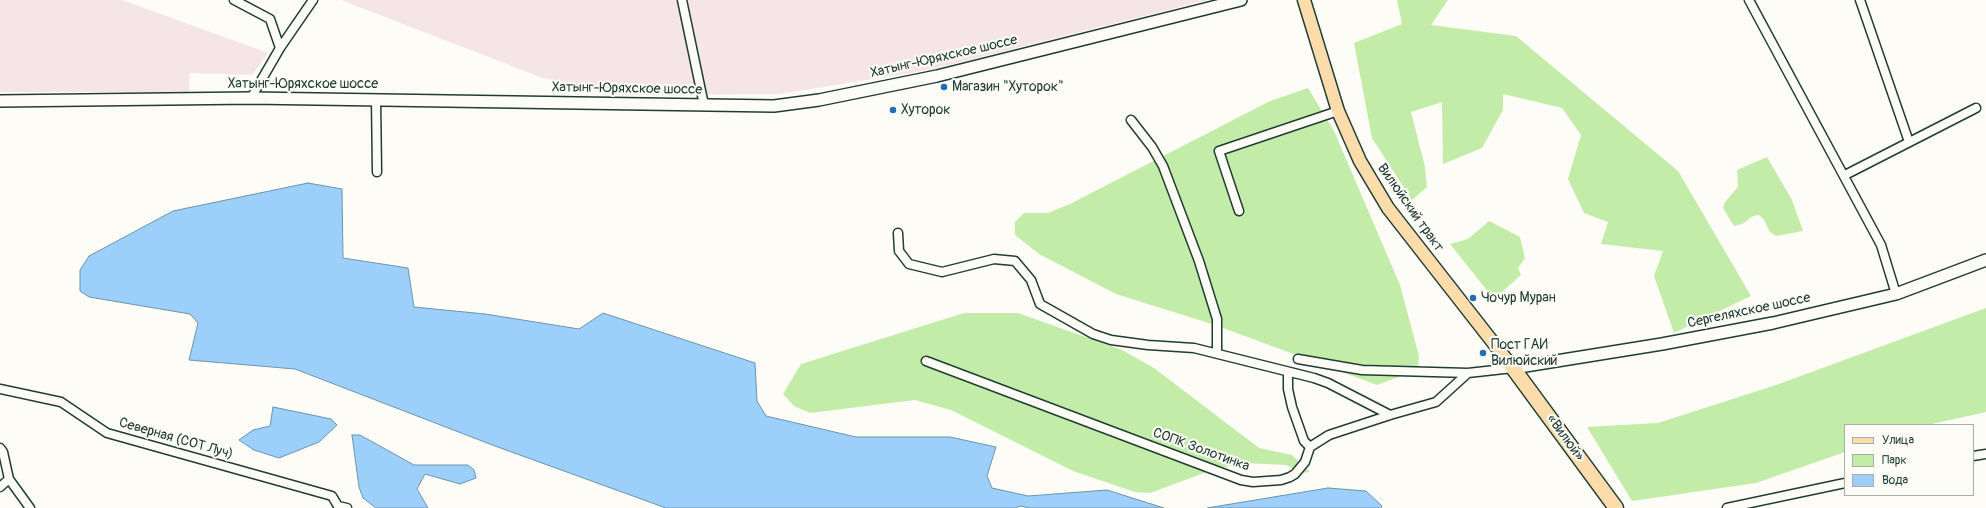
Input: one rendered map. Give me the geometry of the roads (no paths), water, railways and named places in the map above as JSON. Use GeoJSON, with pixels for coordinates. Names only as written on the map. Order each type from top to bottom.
{"type":"FeatureCollection","features":[{"type":"Feature","properties":{"kind":"highway","name":"«Вилюй»"},"geometry":{"type":"LineString","coordinates":[[1513,368],[1616,508]]}},
{"type":"Feature","properties":{"kind":"main road","name":"Хатынг-Юряхское шоссе"},"geometry":{"type":"LineString","coordinates":[[0,101],[251,98],[774,106],[819,100],[937,76],[1241,0]]}},
{"type":"Feature","properties":{"kind":"main road","name":"Вилюйский тракт"},"geometry":{"type":"LineString","coordinates":[[1304,0],[1338,111],[1360,161],[1388,208],[1513,368]]}},
{"type":"Feature","properties":{"kind":"main road","name":"Сергеляхское шоссе"},"geometry":{"type":"LineString","coordinates":[[1513,368],[1662,344],[1773,323],[1896,294],[1986,260]]}},
{"type":"Feature","properties":{"kind":"street"},"geometry":{"type":"LineString","coordinates":[[234,0],[270,19],[280,48]]}},
{"type":"Feature","properties":{"kind":"street"},"geometry":{"type":"LineString","coordinates":[[251,98],[280,48],[313,0]]}},
{"type":"Feature","properties":{"kind":"street"},"geometry":{"type":"LineString","coordinates":[[682,0],[704,105]]}},
{"type":"Feature","properties":{"kind":"street"},"geometry":{"type":"LineString","coordinates":[[1749,0],[1845,175],[1881,245],[1896,294]]}},
{"type":"Feature","properties":{"kind":"street"},"geometry":{"type":"LineString","coordinates":[[1860,0],[1908,142]]}},
{"type":"Feature","properties":{"kind":"street"},"geometry":{"type":"LineString","coordinates":[[376,99],[377,172]]}},
{"type":"Feature","properties":{"kind":"street"},"geometry":{"type":"LineString","coordinates":[[1845,175],[1976,108]]}},
{"type":"Feature","properties":{"kind":"street"},"geometry":{"type":"LineString","coordinates":[[1239,210],[1220,151],[1338,111]]}},
{"type":"Feature","properties":{"kind":"street"},"geometry":{"type":"LineString","coordinates":[[1131,120],[1152,147],[1163,166],[1199,261],[1217,319],[1217,354]]}},
{"type":"Feature","properties":{"kind":"street"},"geometry":{"type":"LineString","coordinates":[[898,233],[899,251],[909,264],[942,272],[994,259],[1015,262],[1031,280],[1040,304],[1093,334],[1111,340],[1148,345],[1194,348],[1328,383],[1390,415]]}},
{"type":"Feature","properties":{"kind":"street"},"geometry":{"type":"LineString","coordinates":[[1298,359],[1362,370],[1468,374],[1513,368]]}},
{"type":"Feature","properties":{"kind":"street","name":"СОПК Золотинка"},"geometry":{"type":"LineString","coordinates":[[926,361],[1242,480],[1253,482],[1282,480],[1290,477],[1295,474],[1305,462],[1310,447]]}},
{"type":"Feature","properties":{"kind":"street"},"geometry":{"type":"LineString","coordinates":[[1288,373],[1288,389],[1292,407],[1304,441],[1310,447],[1329,435],[1436,402],[1468,374]]}},
{"type":"Feature","properties":{"kind":"street","name":"Северная (СОТ Луч)"},"geometry":{"type":"LineString","coordinates":[[0,389],[61,402],[107,433],[332,496],[338,506],[348,508]]}},
{"type":"Feature","properties":{"kind":"street"},"geometry":{"type":"LineString","coordinates":[[0,448],[3,452],[9,479],[30,508]]}},
{"type":"Feature","properties":{"kind":"street"},"geometry":{"type":"LineString","coordinates":[[1974,456],[1986,454]]}},
{"type":"Feature","properties":{"kind":"street"},"geometry":{"type":"LineString","coordinates":[[0,487],[9,479]]}},
{"type":"Feature","properties":{"kind":"street"},"geometry":{"type":"LineString","coordinates":[[1727,508],[1844,483]]}},
{"type":"Feature","properties":{"kind":"water"},"geometry":{"type":"Polygon","coordinates":[[[308,183],[342,189],[343,258],[408,268],[414,307],[485,314],[579,329],[603,313],[755,363],[757,401],[766,416],[856,437],[950,437],[996,447],[987,476],[992,488],[1028,496],[1107,490],[1164,508],[1029,508],[1021,506],[1015,508],[666,508],[495,446],[295,369],[189,360],[198,323],[190,314],[89,297],[80,291],[80,270],[89,256],[173,211],[308,183]]]}},
{"type":"Feature","properties":{"kind":"water"},"geometry":{"type":"Polygon","coordinates":[[[273,407],[331,419],[337,425],[319,442],[279,458],[254,450],[239,440],[253,430],[270,426],[273,407]]]}},
{"type":"Feature","properties":{"kind":"water"},"geometry":{"type":"Polygon","coordinates":[[[352,435],[360,435],[414,465],[468,465],[474,470],[476,478],[460,484],[425,474],[417,489],[428,508],[376,508],[363,498],[359,487],[352,435]]]}},
{"type":"Feature","properties":{"kind":"water"},"geometry":{"type":"Polygon","coordinates":[[[1328,488],[1366,491],[1382,506],[1381,508],[1207,508],[1328,488]]]}},
{"type":"Feature","properties":{"kind":"place","name":"Магазин \"Хуторок\""},"geometry":{"type":"Point","coordinates":[944,87]}},
{"type":"Feature","properties":{"kind":"place","name":"Хуторок"},"geometry":{"type":"Point","coordinates":[893,110]}},
{"type":"Feature","properties":{"kind":"place","name":"Чочур Муран"},"geometry":{"type":"Point","coordinates":[1473,298]}},
{"type":"Feature","properties":{"kind":"place","name":"Пост ГАИ Вилюйский"},"geometry":{"type":"Point","coordinates":[1483,353]}}]}
